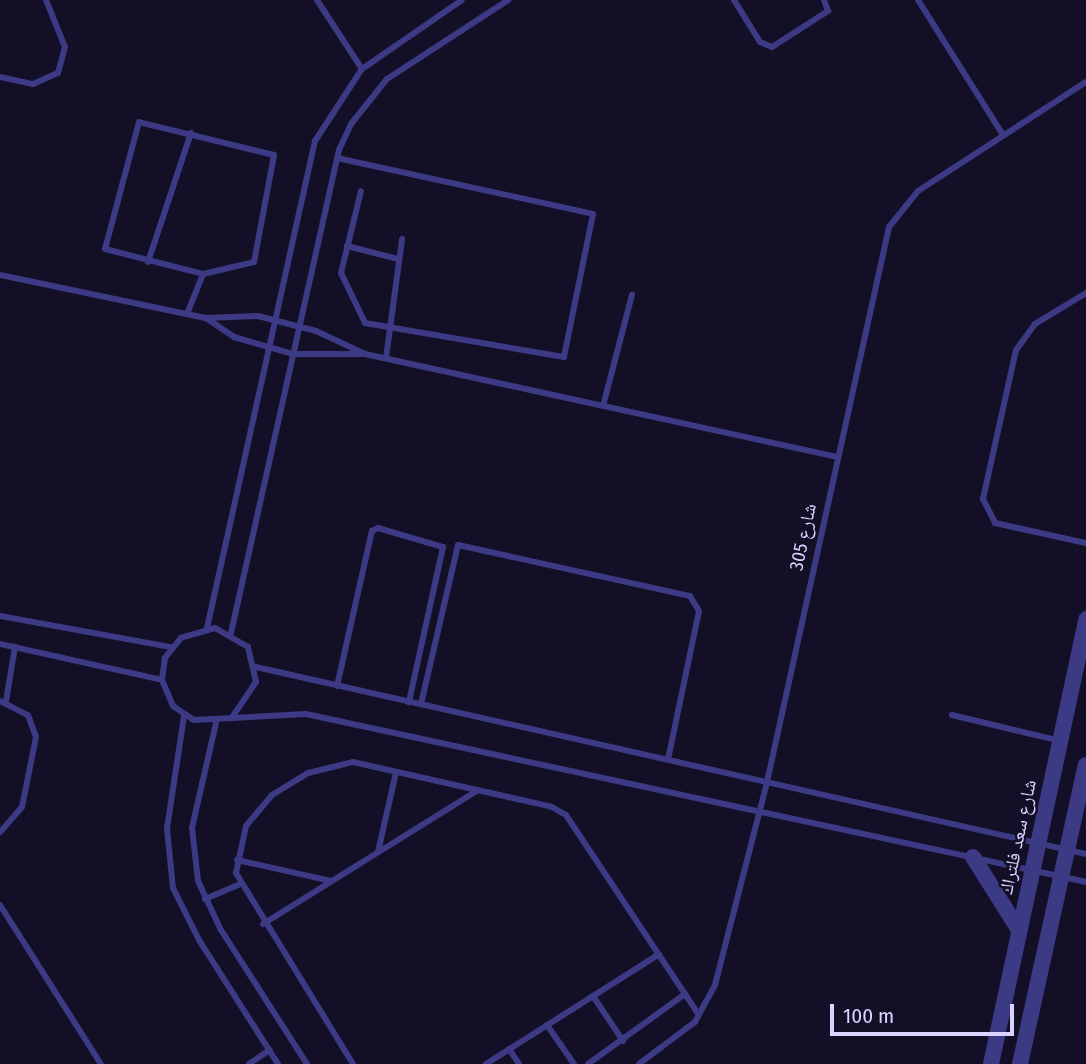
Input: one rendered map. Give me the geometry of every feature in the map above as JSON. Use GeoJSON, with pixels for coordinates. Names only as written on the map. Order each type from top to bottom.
{"type":"FeatureCollection","features":[{"type":"Feature","properties":{"kind":"street","name":"شارع سعد فلتراك"},"geometry":{"type":"LineString","coordinates":[[990,1064],[1086,619]]}},
{"type":"Feature","properties":{"kind":"street"},"geometry":{"type":"LineString","coordinates":[[1020,1064],[1086,765]]}},
{"type":"Feature","properties":{"kind":"street"},"geometry":{"type":"LineString","coordinates":[[973,857],[1019,930]]}},
{"type":"Feature","properties":{"kind":"lane"},"geometry":{"type":"LineString","coordinates":[[0,77],[33,84],[58,73],[65,47],[46,0]]}},
{"type":"Feature","properties":{"kind":"lane"},"geometry":{"type":"LineString","coordinates":[[317,0],[362,69]]}},
{"type":"Feature","properties":{"kind":"lane"},"geometry":{"type":"LineString","coordinates":[[207,628],[315,141],[362,69],[462,0]]}},
{"type":"Feature","properties":{"kind":"lane"},"geometry":{"type":"LineString","coordinates":[[231,633],[337,158],[351,124],[387,79],[508,0]]}},
{"type":"Feature","properties":{"kind":"lane"},"geometry":{"type":"LineString","coordinates":[[733,0],[760,42],[772,47],[828,11],[824,0]]}},
{"type":"Feature","properties":{"kind":"lane"},"geometry":{"type":"LineString","coordinates":[[918,0],[1003,135]]}},
{"type":"Feature","properties":{"kind":"lane","name":"شارع 305"},"geometry":{"type":"LineString","coordinates":[[639,1064],[699,1015],[715,985],[767,782],[836,457],[889,227],[918,191],[1086,82]]}},
{"type":"Feature","properties":{"kind":"lane"},"geometry":{"type":"LineString","coordinates":[[134,125],[191,133],[274,155],[254,262],[203,274],[105,249],[134,125]]}},
{"type":"Feature","properties":{"kind":"lane"},"geometry":{"type":"LineString","coordinates":[[148,262],[191,133]]}},
{"type":"Feature","properties":{"kind":"lane"},"geometry":{"type":"LineString","coordinates":[[337,158],[594,216],[566,351],[558,360],[371,326],[359,315],[341,279],[361,191]]}},
{"type":"Feature","properties":{"kind":"lane"},"geometry":{"type":"LineString","coordinates":[[386,358],[391,329],[388,307],[402,239]]}},
{"type":"Feature","properties":{"kind":"lane"},"geometry":{"type":"LineString","coordinates":[[347,246],[398,258]]}},
{"type":"Feature","properties":{"kind":"lane"},"geometry":{"type":"LineString","coordinates":[[187,314],[203,274]]}},
{"type":"Feature","properties":{"kind":"lane"},"geometry":{"type":"LineString","coordinates":[[0,275],[206,318],[267,348],[293,354],[365,354],[836,457]]}},
{"type":"Feature","properties":{"kind":"lane"},"geometry":{"type":"LineString","coordinates":[[1086,293],[1035,324],[1016,350],[983,499],[995,523],[1086,543]]}},
{"type":"Feature","properties":{"kind":"lane"},"geometry":{"type":"LineString","coordinates":[[603,406],[632,295]]}},
{"type":"Feature","properties":{"kind":"lane"},"geometry":{"type":"LineString","coordinates":[[206,318],[240,314],[299,326],[365,354]]}},
{"type":"Feature","properties":{"kind":"lane"},"geometry":{"type":"LineString","coordinates":[[337,686],[372,531],[378,528],[443,547],[409,702]]}},
{"type":"Feature","properties":{"kind":"lane"},"geometry":{"type":"LineString","coordinates":[[421,704],[458,545],[690,596],[699,611],[668,760]]}},
{"type":"Feature","properties":{"kind":"lane"},"geometry":{"type":"LineString","coordinates":[[0,616],[171,647],[207,628],[231,633],[248,647],[256,667],[252,695],[233,716]]}},
{"type":"Feature","properties":{"kind":"lane"},"geometry":{"type":"LineString","coordinates":[[0,644],[162,680],[184,716],[167,829],[173,887],[199,940],[278,1064]]}},
{"type":"Feature","properties":{"kind":"lane"},"geometry":{"type":"LineString","coordinates":[[0,832],[22,807],[36,737],[28,715],[3,701],[15,647]]}},
{"type":"Feature","properties":{"kind":"lane"},"geometry":{"type":"LineString","coordinates":[[162,680],[171,647]]}},
{"type":"Feature","properties":{"kind":"lane"},"geometry":{"type":"LineString","coordinates":[[256,667],[1086,854]]}},
{"type":"Feature","properties":{"kind":"lane"},"geometry":{"type":"LineString","coordinates":[[184,716],[216,723],[233,716],[306,714],[1086,881]]}},
{"type":"Feature","properties":{"kind":"lane"},"geometry":{"type":"LineString","coordinates":[[953,715],[1060,741]]}},
{"type":"Feature","properties":{"kind":"lane"},"geometry":{"type":"LineString","coordinates":[[216,723],[192,828],[205,899],[307,1064]]}},
{"type":"Feature","properties":{"kind":"lane"},"geometry":{"type":"LineString","coordinates":[[353,1064],[238,885],[237,860],[257,809],[289,783],[353,762],[478,790],[566,815],[699,1015]]}},
{"type":"Feature","properties":{"kind":"lane"},"geometry":{"type":"LineString","coordinates":[[378,852],[396,772]]}},
{"type":"Feature","properties":{"kind":"lane"},"geometry":{"type":"LineString","coordinates":[[263,924],[478,790]]}},
{"type":"Feature","properties":{"kind":"lane"},"geometry":{"type":"LineString","coordinates":[[237,860],[332,881]]}},
{"type":"Feature","properties":{"kind":"lane"},"geometry":{"type":"LineString","coordinates":[[205,899],[238,885]]}},
{"type":"Feature","properties":{"kind":"lane"},"geometry":{"type":"LineString","coordinates":[[0,905],[101,1064]]}},
{"type":"Feature","properties":{"kind":"lane"},"geometry":{"type":"LineString","coordinates":[[486,1064],[659,954]]}},
{"type":"Feature","properties":{"kind":"lane"},"geometry":{"type":"LineString","coordinates":[[587,1064],[623,1041],[685,994]]}},
{"type":"Feature","properties":{"kind":"lane"},"geometry":{"type":"LineString","coordinates":[[593,996],[623,1041]]}},
{"type":"Feature","properties":{"kind":"lane"},"geometry":{"type":"LineString","coordinates":[[547,1025],[574,1064]]}},
{"type":"Feature","properties":{"kind":"lane"},"geometry":{"type":"LineString","coordinates":[[509,1049],[519,1064]]}},
{"type":"Feature","properties":{"kind":"lane"},"geometry":{"type":"LineString","coordinates":[[249,1064],[270,1050]]}}]}
